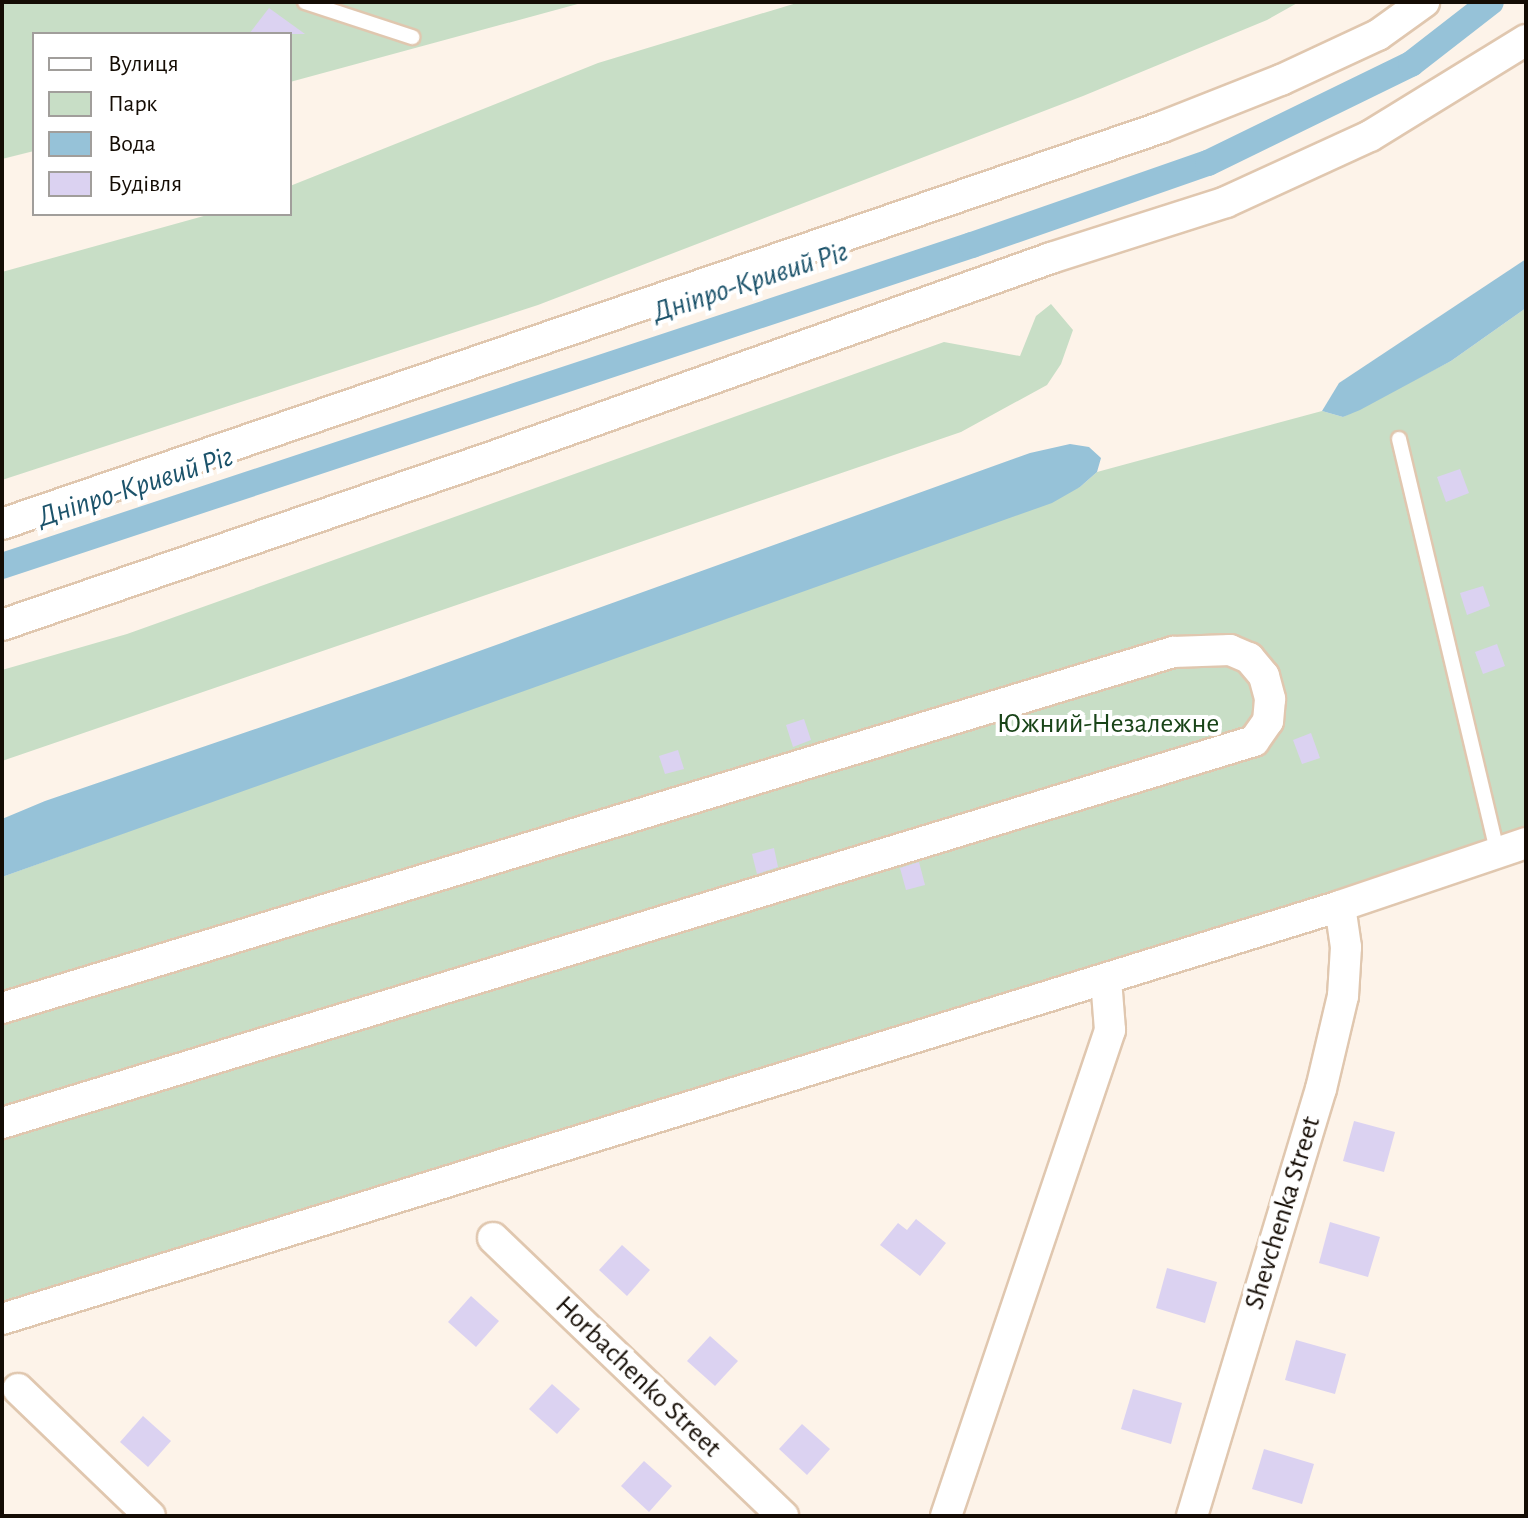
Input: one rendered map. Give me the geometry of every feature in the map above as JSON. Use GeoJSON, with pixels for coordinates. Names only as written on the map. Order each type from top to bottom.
{"type":"FeatureCollection","features":[{"type":"Feature","properties":{"kind":"street"},"geometry":{"type":"LineString","coordinates":[[2,524],[1162,127],[1281,80],[1378,35],[1424,2]]}},
{"type":"Feature","properties":{"kind":"street"},"geometry":{"type":"LineString","coordinates":[[2,625],[489,458],[1051,258],[1226,202],[1370,136],[1526,40]]}},
{"type":"Feature","properties":{"kind":"street"},"geometry":{"type":"LineString","coordinates":[[2,1008],[1173,652],[1230,650],[1249,658],[1264,676],[1270,699],[1268,721],[1254,741],[2,1123]]}},
{"type":"Feature","properties":{"kind":"street"},"geometry":{"type":"LineString","coordinates":[[2,1319],[1340,906],[1526,843]]}},
{"type":"Feature","properties":{"kind":"street","name":"Shevchenka Street"},"geometry":{"type":"LineString","coordinates":[[1192,1516],[1321,1089],[1343,996],[1346,947],[1340,906]]}},
{"type":"Feature","properties":{"kind":"street"},"geometry":{"type":"LineString","coordinates":[[946,1516],[1110,1030],[1106,979]]}},
{"type":"Feature","properties":{"kind":"street","name":"Horbachenko Street"},"geometry":{"type":"LineString","coordinates":[[493,1238],[783,1516]]}},
{"type":"Feature","properties":{"kind":"street"},"geometry":{"type":"LineString","coordinates":[[18,1389],[150,1516]]}},
{"type":"Feature","properties":{"kind":"lane"},"geometry":{"type":"LineString","coordinates":[[305,2],[412,37]]}},
{"type":"Feature","properties":{"kind":"lane"},"geometry":{"type":"LineString","coordinates":[[1399,439],[1497,851]]}},
{"type":"Feature","properties":{"kind":"green space"},"geometry":{"type":"Polygon","coordinates":[[[2,2],[585,2],[292,81],[292,32],[32,32],[32,152],[2,159],[2,2]]]}},
{"type":"Feature","properties":{"kind":"green space"},"geometry":{"type":"Polygon","coordinates":[[[800,2],[1299,2],[1267,20],[1083,96],[538,305],[2,480],[2,272],[204,216],[292,216],[292,185],[598,63],[800,2]]]}},
{"type":"Feature","properties":{"kind":"green space"},"geometry":{"type":"Polygon","coordinates":[[[1051,304],[1073,330],[1061,364],[1047,385],[961,432],[2,761],[2,670],[127,634],[944,342],[1020,356],[1036,316],[1051,304]]]}},
{"type":"Feature","properties":{"kind":"green space","name":"Южний-Незалежне"},"geometry":{"type":"Polygon","coordinates":[[[1526,308],[1526,843],[1406,870],[2,1301],[2,877],[1080,487],[1097,472],[1322,411],[1343,417],[1451,361],[1526,308]]]}},
{"type":"Feature","properties":{"kind":"water"},"geometry":{"type":"Polygon","coordinates":[[[1526,259],[1526,308],[1451,361],[1360,410],[1343,417],[1322,411],[1339,383],[1526,259]]]}},
{"type":"Feature","properties":{"kind":"water"},"geometry":{"type":"Polygon","coordinates":[[[1070,444],[1089,447],[1101,458],[1097,472],[1080,487],[1052,503],[2,877],[2,819],[45,801],[404,678],[1030,453],[1070,444]]]}},
{"type":"Feature","properties":{"kind":"building"},"geometry":{"type":"Polygon","coordinates":[[[269,8],[305,34],[292,32],[251,32],[269,8]]]}},
{"type":"Feature","properties":{"kind":"building"},"geometry":{"type":"Polygon","coordinates":[[[1460,469],[1469,493],[1446,502],[1437,477],[1460,469]]]}},
{"type":"Feature","properties":{"kind":"building"},"geometry":{"type":"Polygon","coordinates":[[[1483,586],[1490,606],[1467,615],[1460,593],[1483,586]]]}},
{"type":"Feature","properties":{"kind":"building"},"geometry":{"type":"Polygon","coordinates":[[[1497,644],[1505,666],[1483,674],[1475,652],[1497,644]]]}},
{"type":"Feature","properties":{"kind":"building"},"geometry":{"type":"Polygon","coordinates":[[[804,719],[811,740],[793,747],[786,725],[804,719]]]}},
{"type":"Feature","properties":{"kind":"building"},"geometry":{"type":"Polygon","coordinates":[[[1311,733],[1320,758],[1302,764],[1293,740],[1311,733]]]}},
{"type":"Feature","properties":{"kind":"building"},"geometry":{"type":"Polygon","coordinates":[[[678,750],[684,769],[665,774],[659,756],[678,750]]]}},
{"type":"Feature","properties":{"kind":"building"},"geometry":{"type":"Polygon","coordinates":[[[774,848],[778,867],[757,874],[752,854],[774,848]]]}},
{"type":"Feature","properties":{"kind":"building"},"geometry":{"type":"Polygon","coordinates":[[[919,862],[925,885],[906,890],[900,868],[919,862]]]}},
{"type":"Feature","properties":{"kind":"building"},"geometry":{"type":"Polygon","coordinates":[[[1354,1121],[1395,1132],[1384,1172],[1343,1161],[1354,1121]]]}},
{"type":"Feature","properties":{"kind":"building"},"geometry":{"type":"Polygon","coordinates":[[[916,1219],[946,1243],[920,1276],[880,1245],[898,1223],[907,1230],[916,1219]]]}},
{"type":"Feature","properties":{"kind":"building"},"geometry":{"type":"Polygon","coordinates":[[[1330,1222],[1380,1237],[1368,1277],[1319,1263],[1330,1222]]]}},
{"type":"Feature","properties":{"kind":"building"},"geometry":{"type":"Polygon","coordinates":[[[622,1245],[650,1270],[627,1296],[599,1270],[622,1245]]]}},
{"type":"Feature","properties":{"kind":"building"},"geometry":{"type":"Polygon","coordinates":[[[1167,1268],[1217,1282],[1205,1323],[1156,1308],[1167,1268]]]}},
{"type":"Feature","properties":{"kind":"building"},"geometry":{"type":"Polygon","coordinates":[[[471,1296],[499,1321],[476,1347],[448,1322],[471,1296]]]}},
{"type":"Feature","properties":{"kind":"building"},"geometry":{"type":"Polygon","coordinates":[[[710,1336],[738,1361],[715,1386],[687,1361],[710,1336]]]}},
{"type":"Feature","properties":{"kind":"building"},"geometry":{"type":"Polygon","coordinates":[[[1296,1340],[1346,1354],[1335,1394],[1285,1380],[1296,1340]]]}},
{"type":"Feature","properties":{"kind":"building"},"geometry":{"type":"Polygon","coordinates":[[[552,1384],[580,1409],[557,1434],[529,1409],[552,1384]]]}},
{"type":"Feature","properties":{"kind":"building"},"geometry":{"type":"Polygon","coordinates":[[[1133,1389],[1182,1403],[1171,1444],[1121,1429],[1133,1389]]]}},
{"type":"Feature","properties":{"kind":"building"},"geometry":{"type":"Polygon","coordinates":[[[143,1416],[171,1441],[148,1467],[120,1442],[143,1416]]]}},
{"type":"Feature","properties":{"kind":"building"},"geometry":{"type":"Polygon","coordinates":[[[802,1424],[830,1449],[807,1475],[779,1449],[802,1424]]]}},
{"type":"Feature","properties":{"kind":"building"},"geometry":{"type":"Polygon","coordinates":[[[1264,1449],[1314,1464],[1302,1504],[1252,1489],[1264,1449]]]}},
{"type":"Feature","properties":{"kind":"building"},"geometry":{"type":"Polygon","coordinates":[[[644,1461],[672,1486],[649,1512],[621,1486],[644,1461]]]}},
{"type":"Feature","properties":{"kind":"waterway","name":"Дніпро-Кривий Ріг"},"geometry":{"type":"LineString","coordinates":[[2,566],[972,245],[1208,163],[1411,64],[1491,2]]}}]}
